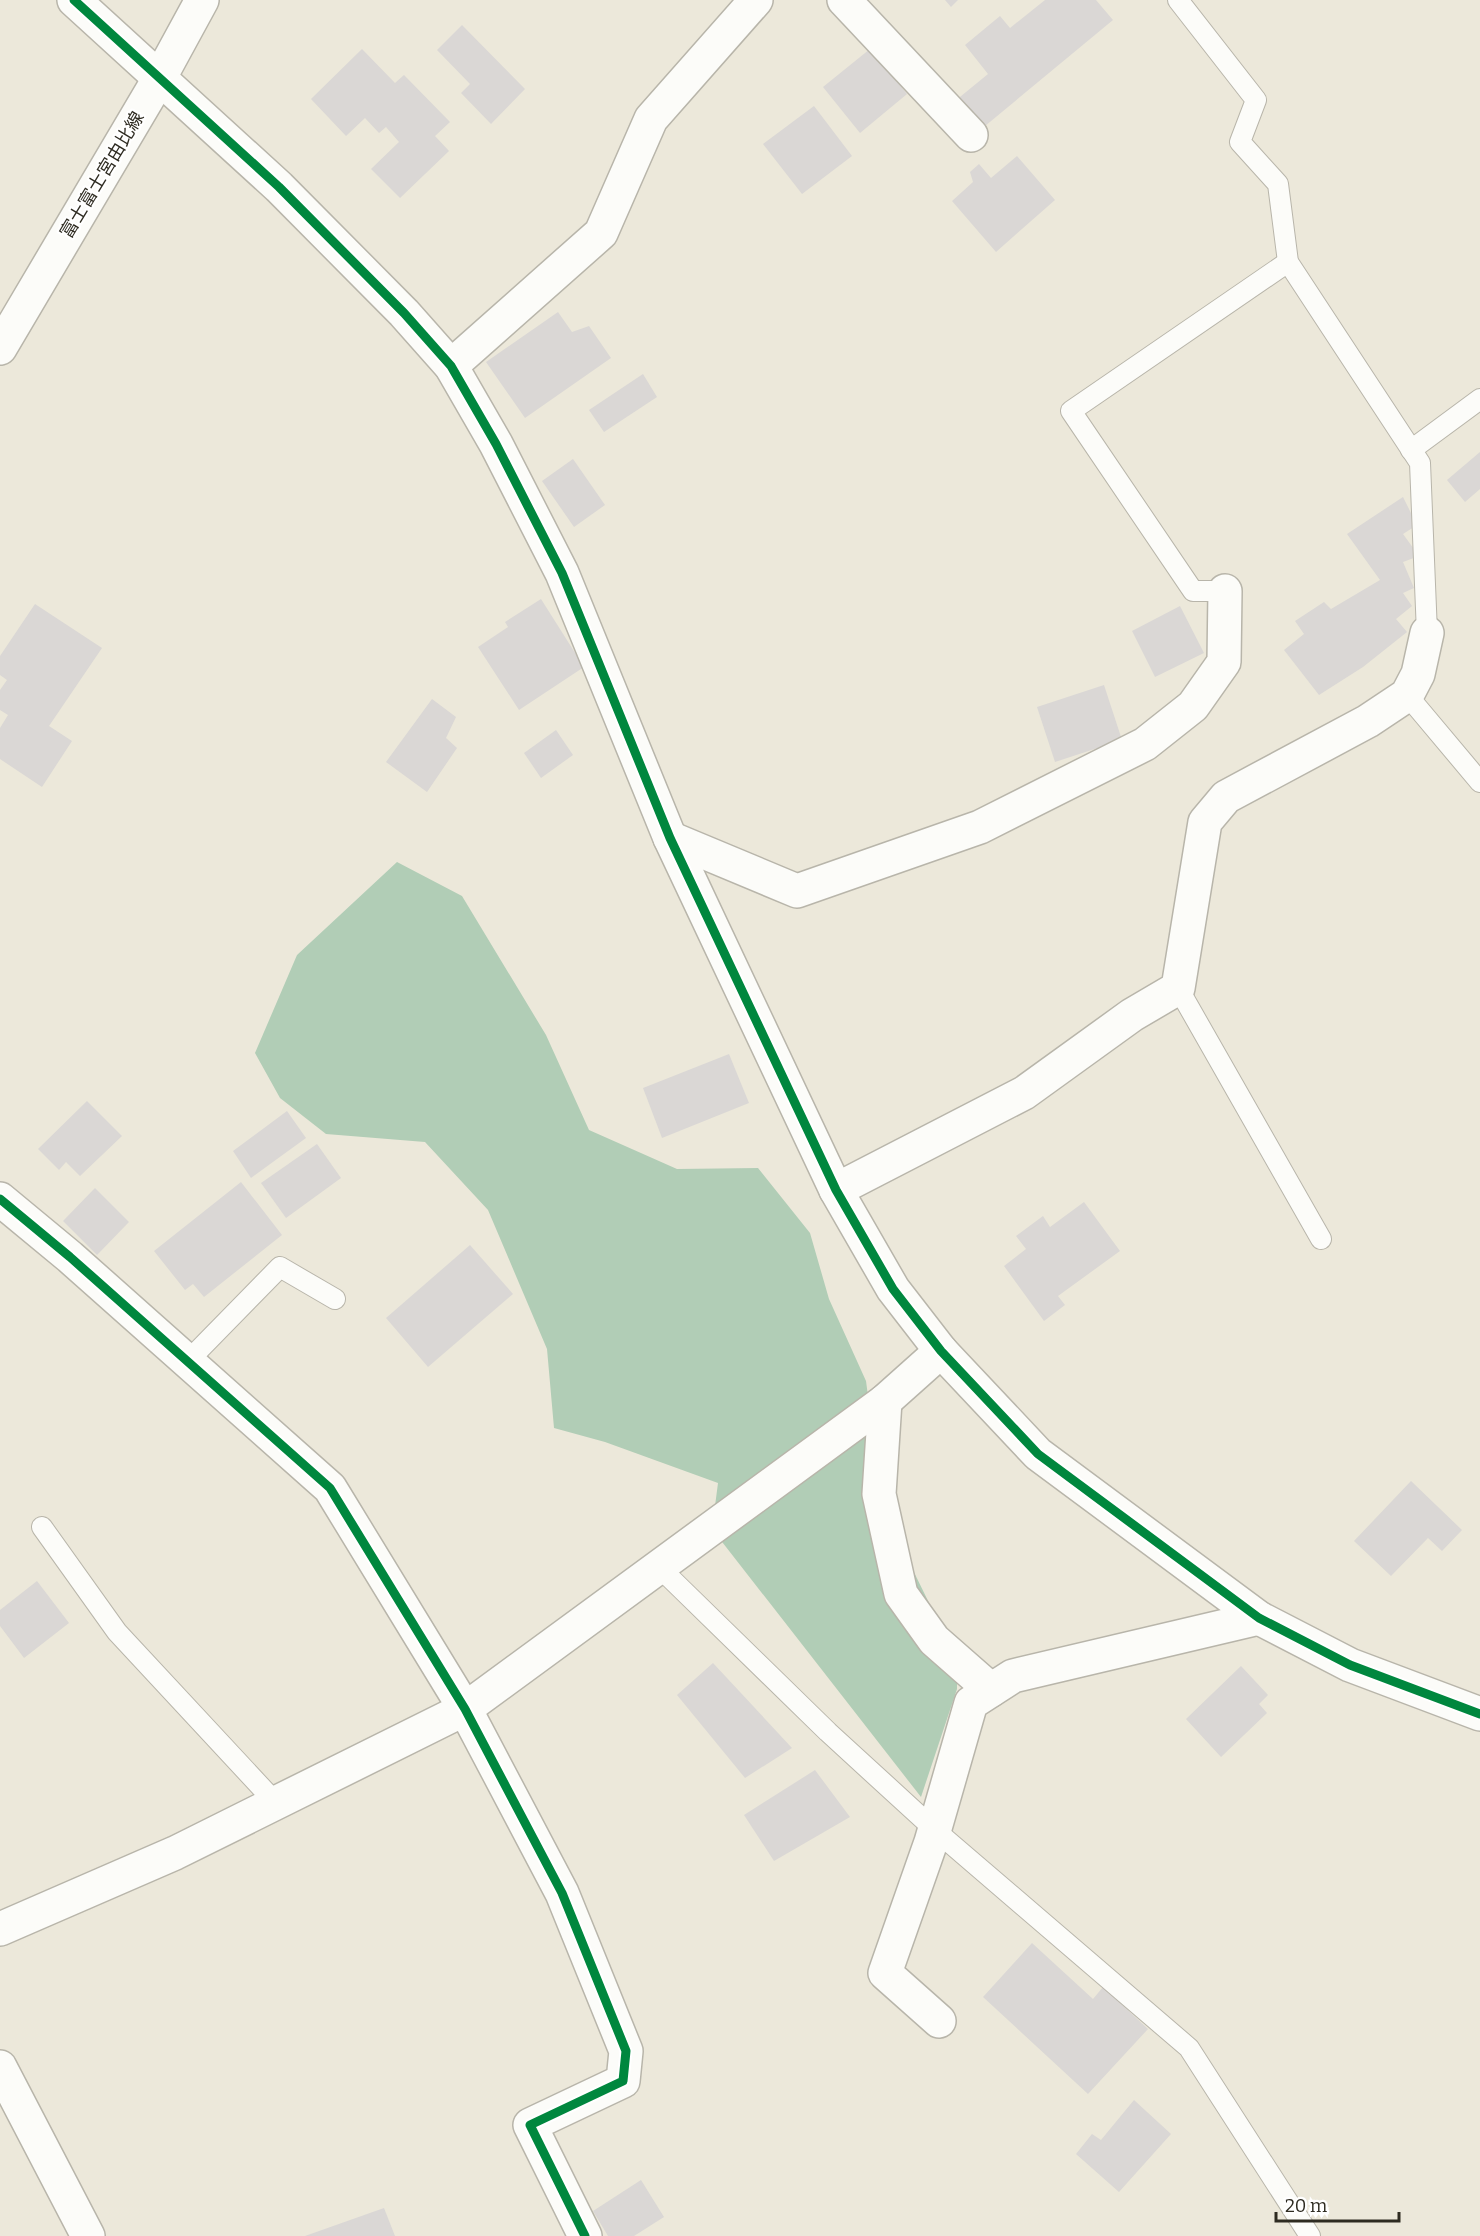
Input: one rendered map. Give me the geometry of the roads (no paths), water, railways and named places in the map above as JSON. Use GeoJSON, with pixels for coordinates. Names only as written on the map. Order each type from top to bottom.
{"type":"FeatureCollection","features":[{"type":"Feature","properties":{"kind":"street"},"geometry":{"type":"LineString","coordinates":[[74,0],[279,187],[404,313],[451,366],[496,444],[562,573],[670,838],[836,1190],[893,1289],[941,1351],[1038,1454],[1260,1618],[1350,1665],[1480,1714]]}},
{"type":"Feature","properties":{"kind":"street","name":"富士富士宮由比線"},"geometry":{"type":"LineString","coordinates":[[0,348],[159,79],[202,0]]}},
{"type":"Feature","properties":{"kind":"street"},"geometry":{"type":"LineString","coordinates":[[451,366],[601,233],[651,119],[756,0]]}},
{"type":"Feature","properties":{"kind":"street"},"geometry":{"type":"LineString","coordinates":[[844,0],[971,135]]}},
{"type":"Feature","properties":{"kind":"street"},"geometry":{"type":"LineString","coordinates":[[670,838],[797,891],[980,827],[1145,744],[1193,706],[1224,662],[1225,591]]}},
{"type":"Feature","properties":{"kind":"street"},"geometry":{"type":"LineString","coordinates":[[836,1190],[1024,1093],[1132,1015],[1178,988],[1205,822],[1226,797],[1368,721],[1407,695],[1418,674],[1426,633]]}},
{"type":"Feature","properties":{"kind":"street"},"geometry":{"type":"LineString","coordinates":[[0,1199],[70,1257],[330,1488],[465,1709],[562,1893],[626,2051],[623,2081],[530,2125],[585,2236]]}},
{"type":"Feature","properties":{"kind":"street"},"geometry":{"type":"LineString","coordinates":[[0,1929],[175,1853],[465,1709],[885,1401],[941,1351]]}},
{"type":"Feature","properties":{"kind":"street"},"geometry":{"type":"LineString","coordinates":[[885,1401],[879,1494],[901,1594],[934,1640],[991,1690]]}},
{"type":"Feature","properties":{"kind":"street"},"geometry":{"type":"LineString","coordinates":[[939,2021],[885,1974],[935,1830],[971,1703],[1013,1676],[1260,1618]]}},
{"type":"Feature","properties":{"kind":"street"},"geometry":{"type":"LineString","coordinates":[[0,2067],[88,2236]]}},
{"type":"Feature","properties":{"kind":"lane"},"geometry":{"type":"LineString","coordinates":[[1178,0],[1256,100],[1240,142],[1278,184],[1288,262],[1420,463],[1426,633]]}},
{"type":"Feature","properties":{"kind":"lane"},"geometry":{"type":"LineString","coordinates":[[1225,591],[1193,591],[1071,411],[1288,262]]}},
{"type":"Feature","properties":{"kind":"lane"},"geometry":{"type":"LineString","coordinates":[[1411,450],[1480,399]]}},
{"type":"Feature","properties":{"kind":"lane"},"geometry":{"type":"LineString","coordinates":[[1407,695],[1480,782]]}},
{"type":"Feature","properties":{"kind":"lane"},"geometry":{"type":"LineString","coordinates":[[1178,988],[1321,1239]]}},
{"type":"Feature","properties":{"kind":"lane"},"geometry":{"type":"LineString","coordinates":[[187,1362],[280,1267],[335,1299]]}},
{"type":"Feature","properties":{"kind":"lane"},"geometry":{"type":"LineString","coordinates":[[42,1527],[117,1632],[275,1802]]}},
{"type":"Feature","properties":{"kind":"lane"},"geometry":{"type":"LineString","coordinates":[[660,1568],[828,1732],[935,1830],[1189,2048],[1310,2236]]}}]}
